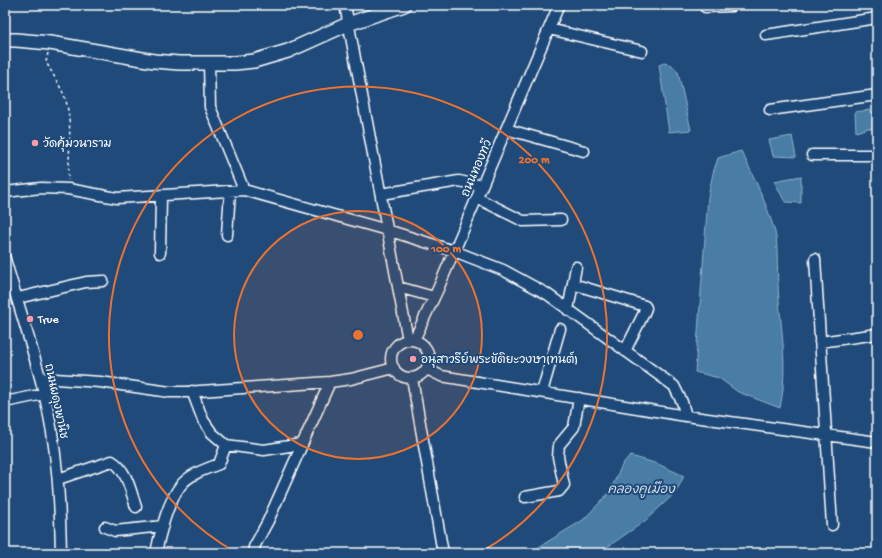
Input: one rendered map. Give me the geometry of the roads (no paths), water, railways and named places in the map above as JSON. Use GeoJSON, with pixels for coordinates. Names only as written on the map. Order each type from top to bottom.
{"type":"FeatureCollection","features":[{"type":"Feature","properties":{"kind":"main road"},"geometry":{"type":"LineString","coordinates":[[5,40],[50,43],[154,61],[179,63],[235,63],[254,61],[288,51],[348,24],[404,5]]}},
{"type":"Feature","properties":{"kind":"street"},"geometry":{"type":"LineString","coordinates":[[345,5],[398,287],[411,340]]}},
{"type":"Feature","properties":{"kind":"street","name":"ถนนทองทวี"},"geometry":{"type":"LineString","coordinates":[[411,340],[434,297],[559,5]]}},
{"type":"Feature","properties":{"kind":"street"},"geometry":{"type":"LineString","coordinates":[[705,5],[705,7],[732,5]]}},
{"type":"Feature","properties":{"kind":"street"},"geometry":{"type":"LineString","coordinates":[[766,35],[877,18]]}},
{"type":"Feature","properties":{"kind":"street"},"geometry":{"type":"LineString","coordinates":[[549,29],[642,51]]}},
{"type":"Feature","properties":{"kind":"street"},"geometry":{"type":"LineString","coordinates":[[209,63],[210,107],[244,190]]}},
{"type":"Feature","properties":{"kind":"street"},"geometry":{"type":"LineString","coordinates":[[770,110],[877,95]]}},
{"type":"Feature","properties":{"kind":"street"},"geometry":{"type":"LineString","coordinates":[[506,128],[584,151]]}},
{"type":"Feature","properties":{"kind":"street"},"geometry":{"type":"LineString","coordinates":[[812,155],[877,155]]}},
{"type":"Feature","properties":{"kind":"street"},"geometry":{"type":"LineString","coordinates":[[381,194],[459,181],[482,186]]}},
{"type":"Feature","properties":{"kind":"street"},"geometry":{"type":"LineString","coordinates":[[5,192],[41,188],[68,190],[117,198],[244,190],[387,230],[454,251],[503,270],[547,294],[674,386],[682,402],[686,416]]}},
{"type":"Feature","properties":{"kind":"street"},"geometry":{"type":"LineString","coordinates":[[227,235],[230,192]]}},
{"type":"Feature","properties":{"kind":"street"},"geometry":{"type":"LineString","coordinates":[[160,253],[161,196]]}},
{"type":"Feature","properties":{"kind":"street"},"geometry":{"type":"LineString","coordinates":[[477,198],[523,221],[561,220]]}},
{"type":"Feature","properties":{"kind":"street","name":"ถนนผดุงพานิช"},"geometry":{"type":"LineString","coordinates":[[5,259],[9,286],[18,298],[44,394],[58,478],[62,553]]}},
{"type":"Feature","properties":{"kind":"street"},"geometry":{"type":"LineString","coordinates":[[815,259],[832,525]]}},
{"type":"Feature","properties":{"kind":"street"},"geometry":{"type":"LineString","coordinates":[[568,310],[576,267]]}},
{"type":"Feature","properties":{"kind":"street"},"geometry":{"type":"LineString","coordinates":[[18,298],[86,282],[103,281]]}},
{"type":"Feature","properties":{"kind":"street"},"geometry":{"type":"LineString","coordinates":[[573,284],[645,306],[644,313],[626,351]]}},
{"type":"Feature","properties":{"kind":"street"},"geometry":{"type":"LineString","coordinates":[[398,287],[434,297]]}},
{"type":"Feature","properties":{"kind":"street"},"geometry":{"type":"LineString","coordinates":[[542,392],[560,329]]}},
{"type":"Feature","properties":{"kind":"street"},"geometry":{"type":"LineString","coordinates":[[820,342],[877,334]]}},
{"type":"Feature","properties":{"kind":"street"},"geometry":{"type":"LineString","coordinates":[[411,340],[425,346],[428,352],[429,363],[427,369],[418,377],[406,378],[400,375],[394,368],[391,360],[392,353],[397,345],[411,340]]}},
{"type":"Feature","properties":{"kind":"street"},"geometry":{"type":"LineString","coordinates":[[40,378],[100,382],[170,392],[192,392],[351,380],[394,368]]}},
{"type":"Feature","properties":{"kind":"street"},"geometry":{"type":"LineString","coordinates":[[427,369],[441,376],[686,416],[877,442]]}},
{"type":"Feature","properties":{"kind":"street"},"geometry":{"type":"LineString","coordinates":[[412,378],[443,553]]}},
{"type":"Feature","properties":{"kind":"street"},"geometry":{"type":"LineString","coordinates":[[253,553],[254,547],[268,521],[330,382]]}},
{"type":"Feature","properties":{"kind":"street"},"geometry":{"type":"LineString","coordinates":[[192,392],[204,420],[212,433],[226,446],[264,450],[302,444]]}},
{"type":"Feature","properties":{"kind":"street"},"geometry":{"type":"LineString","coordinates":[[5,402],[44,394]]}},
{"type":"Feature","properties":{"kind":"street"},"geometry":{"type":"LineString","coordinates":[[525,497],[559,491],[564,485],[558,457],[559,445],[574,427],[579,398]]}},
{"type":"Feature","properties":{"kind":"street"},"geometry":{"type":"LineString","coordinates":[[156,553],[172,500],[181,484],[198,472],[219,464],[226,446]]}},
{"type":"Feature","properties":{"kind":"street"},"geometry":{"type":"LineString","coordinates":[[58,478],[112,461],[119,464],[136,507]]}},
{"type":"Feature","properties":{"kind":"street"},"geometry":{"type":"LineString","coordinates":[[105,527],[115,531],[163,526]]}},
{"type":"Feature","properties":{"kind":"water"},"geometry":{"type":"Polygon","coordinates":[[[664,63],[672,65],[678,72],[691,130],[669,132],[659,65],[664,63]]]}},
{"type":"Feature","properties":{"kind":"water"},"geometry":{"type":"Polygon","coordinates":[[[869,110],[877,116],[877,129],[868,128],[856,132],[855,112],[869,110]]]}},
{"type":"Feature","properties":{"kind":"water"},"geometry":{"type":"Polygon","coordinates":[[[792,136],[796,157],[773,156],[769,140],[792,136]]]}},
{"type":"Feature","properties":{"kind":"water"},"geometry":{"type":"Polygon","coordinates":[[[741,151],[764,201],[776,237],[784,361],[783,392],[780,408],[738,392],[719,378],[695,372],[708,197],[718,158],[741,151]]]}},
{"type":"Feature","properties":{"kind":"water"},"geometry":{"type":"Polygon","coordinates":[[[801,176],[801,203],[785,202],[774,181],[801,176]]]}},
{"type":"Feature","properties":{"kind":"water","name":"คลองคูเมือง"},"geometry":{"type":"Polygon","coordinates":[[[631,456],[658,464],[684,476],[676,492],[645,521],[600,552],[526,553],[534,550],[583,520],[609,493],[623,463],[631,456]]]}},
{"type":"Feature","properties":{"kind":"place","name":"วัดคุ้มวนาราม"},"geometry":{"type":"Point","coordinates":[35,143]}},
{"type":"Feature","properties":{"kind":"place","name":"True"},"geometry":{"type":"Point","coordinates":[30,319]}},
{"type":"Feature","properties":{"kind":"place","name":"อนุสาวรีย์พระขัติยะวงษา(ทนต์)"},"geometry":{"type":"Point","coordinates":[413,359]}}]}
